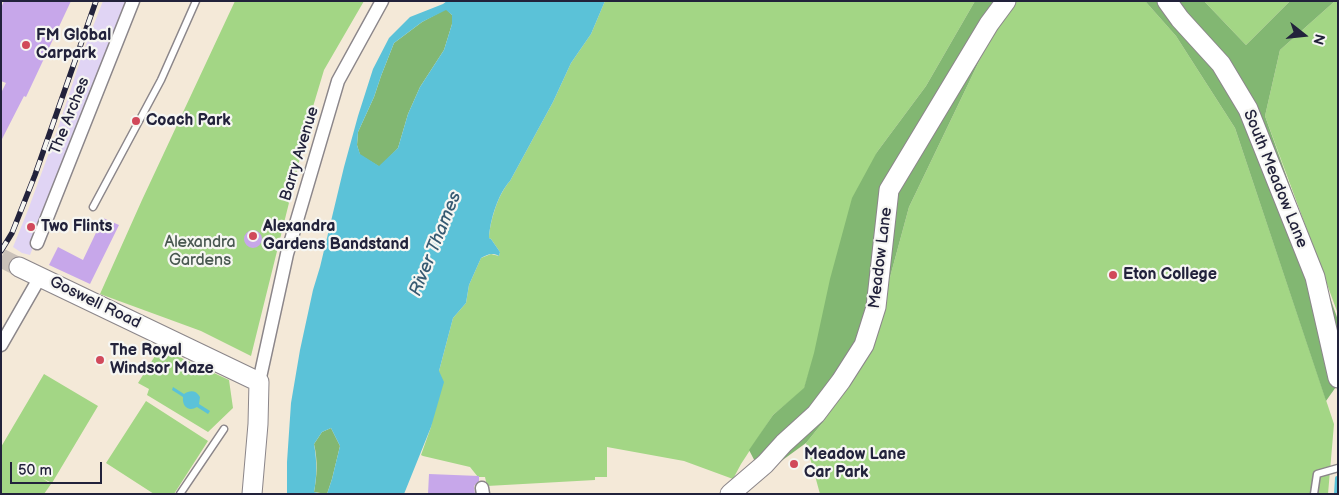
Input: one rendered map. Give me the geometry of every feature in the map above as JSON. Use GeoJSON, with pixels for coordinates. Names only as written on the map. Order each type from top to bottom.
{"type":"FeatureCollection","features":[{"type":"Feature","properties":{"kind":"street","name":"The Arches"},"geometry":{"type":"LineString","coordinates":[[37,243],[133,1]]}},
{"type":"Feature","properties":{"kind":"street","name":"Barry Avenue"},"geometry":{"type":"LineString","coordinates":[[258,382],[287,254],[338,81],[382,1]]}},
{"type":"Feature","properties":{"kind":"street","name":"Meadow Lane"},"geometry":{"type":"LineString","coordinates":[[730,494],[765,464],[784,443],[816,414],[841,381],[864,345],[876,307],[890,190],[989,24],[1006,1]]}},
{"type":"Feature","properties":{"kind":"street","name":"South Meadow Lane"},"geometry":{"type":"LineString","coordinates":[[1167,1],[1180,19],[1221,64],[1248,109],[1315,277],[1338,378]]}},
{"type":"Feature","properties":{"kind":"street","name":"Goswell Road"},"geometry":{"type":"LineString","coordinates":[[19,267],[258,382]]}},
{"type":"Feature","properties":{"kind":"street"},"geometry":{"type":"LineString","coordinates":[[1,346],[40,277]]}},
{"type":"Feature","properties":{"kind":"street"},"geometry":{"type":"LineString","coordinates":[[252,494],[258,424],[258,382]]}},
{"type":"Feature","properties":{"kind":"lane"},"geometry":{"type":"LineString","coordinates":[[93,207],[161,80],[196,1]]}},
{"type":"Feature","properties":{"kind":"lane"},"geometry":{"type":"LineString","coordinates":[[180,494],[224,429]]}},
{"type":"Feature","properties":{"kind":"lane"},"geometry":{"type":"LineString","coordinates":[[1314,494],[1317,474],[1338,468]]}},
{"type":"Feature","properties":{"kind":"shaded area"},"geometry":{"type":"Polygon","coordinates":[[[103,1],[127,1],[100,66],[86,110],[30,255],[22,253],[13,247],[103,1]]]}},
{"type":"Feature","properties":{"kind":"green space","name":"Alexandra Gardens"},"geometry":{"type":"Polygon","coordinates":[[[235,1],[364,1],[324,70],[312,110],[251,356],[201,331],[100,294],[235,1]]]}},
{"type":"Feature","properties":{"kind":"green space"},"geometry":{"type":"Polygon","coordinates":[[[605,1],[975,1],[926,86],[877,152],[804,389],[773,415],[733,479],[684,461],[607,447],[607,477],[595,477],[595,480],[487,486],[485,477],[478,477],[470,467],[421,455],[431,427],[439,371],[453,318],[466,303],[469,285],[481,258],[491,254],[499,256],[500,252],[489,238],[498,200],[553,102],[571,63],[591,34],[605,1]]]}},
{"type":"Feature","properties":{"kind":"green space"},"geometry":{"type":"Polygon","coordinates":[[[975,1],[1014,1],[997,24],[909,207],[870,351],[824,421],[806,443],[762,475],[749,450],[773,415],[804,388],[852,198],[877,152],[926,86],[975,1]]]}},
{"type":"Feature","properties":{"kind":"green space","name":"Eton College"},"geometry":{"type":"Polygon","coordinates":[[[1014,1],[1145,1],[1176,36],[1235,128],[1334,424],[1328,494],[820,494],[806,443],[824,421],[870,351],[909,207],[997,24],[1014,1]]]}},
{"type":"Feature","properties":{"kind":"green space"},"geometry":{"type":"Polygon","coordinates":[[[1145,1],[1204,1],[1246,45],[1290,1],[1335,1],[1280,50],[1265,116],[1338,320],[1338,384],[1326,401],[1235,128],[1176,36],[1145,1]]]}},
{"type":"Feature","properties":{"kind":"green space"},"geometry":{"type":"Polygon","coordinates":[[[1204,1],[1290,1],[1246,45],[1204,1]]]}},
{"type":"Feature","properties":{"kind":"green space"},"geometry":{"type":"Polygon","coordinates":[[[1335,1],[1338,1],[1338,314],[1265,116],[1280,50],[1335,1]]]}},
{"type":"Feature","properties":{"kind":"green space"},"geometry":{"type":"Polygon","coordinates":[[[446,9],[452,15],[452,24],[444,50],[420,87],[408,114],[398,148],[380,167],[360,155],[357,145],[358,132],[374,97],[394,43],[422,22],[446,9]]]}},
{"type":"Feature","properties":{"kind":"green space"},"geometry":{"type":"Polygon","coordinates":[[[160,348],[229,380],[233,408],[208,432],[147,395],[149,389],[138,383],[160,348]]]}},
{"type":"Feature","properties":{"kind":"green space"},"geometry":{"type":"Polygon","coordinates":[[[44,374],[98,406],[52,483],[42,478],[51,484],[44,494],[1,494],[1,447],[44,374]]]}},
{"type":"Feature","properties":{"kind":"green space"},"geometry":{"type":"Polygon","coordinates":[[[146,401],[208,441],[174,494],[154,494],[106,463],[146,401]]]}},
{"type":"Feature","properties":{"kind":"green space"},"geometry":{"type":"Polygon","coordinates":[[[331,428],[340,446],[332,479],[327,494],[314,492],[317,468],[314,444],[322,432],[331,428]]]}},
{"type":"Feature","properties":{"kind":"water","name":"River Thames"},"geometry":{"type":"Polygon","coordinates":[[[447,1],[605,1],[591,34],[571,63],[553,102],[498,200],[491,223],[489,238],[500,252],[499,256],[492,254],[481,258],[469,285],[466,303],[453,318],[439,371],[444,382],[431,427],[404,494],[327,494],[340,446],[331,428],[322,432],[314,444],[316,480],[314,492],[322,494],[287,494],[291,403],[300,350],[313,290],[358,116],[373,69],[389,38],[410,17],[447,1]],[[446,10],[422,22],[394,43],[374,97],[358,132],[357,145],[360,154],[379,166],[398,148],[408,114],[420,87],[444,50],[452,24],[452,15],[446,10]]]}},
{"type":"Feature","properties":{"kind":"water"},"geometry":{"type":"Polygon","coordinates":[[[173,387],[184,394],[191,391],[197,393],[200,397],[199,404],[210,411],[208,414],[197,407],[187,408],[183,397],[172,390],[173,387]]]}},
{"type":"Feature","properties":{"kind":"building","name":"FM Global Carpark"},"geometry":{"type":"Polygon","coordinates":[[[4,1],[71,1],[26,97],[24,96],[1,141],[1,93],[6,83],[1,81],[1,8],[4,1]]]}},
{"type":"Feature","properties":{"kind":"building"},"geometry":{"type":"Polygon","coordinates":[[[103,218],[119,225],[90,284],[49,265],[58,247],[83,260],[103,218]]]}},
{"type":"Feature","properties":{"kind":"building","name":"Alexandra Gardens Bandstand"},"geometry":{"type":"Polygon","coordinates":[[[253,230],[259,233],[262,239],[259,245],[253,248],[247,245],[244,239],[247,233],[253,230]]]}},
{"type":"Feature","properties":{"kind":"building"},"geometry":{"type":"Polygon","coordinates":[[[429,474],[479,476],[479,481],[474,486],[475,494],[428,494],[429,474]]]}},
{"type":"Feature","properties":{"kind":"waterway"},"geometry":{"type":"LineString","coordinates":[[1336,494],[1337,478]]}},
{"type":"Feature","properties":{"kind":"tunnel"},"geometry":{"type":"LineString","coordinates":[[1,258],[19,267]]}},
{"type":"Feature","properties":{"kind":"railway"},"geometry":{"type":"LineString","coordinates":[[1,251],[12,233],[35,175],[96,1]]}},
{"type":"Feature","properties":{"kind":"place","name":"FM Global Carpark"},"geometry":{"type":"Point","coordinates":[26,45]}},
{"type":"Feature","properties":{"kind":"place","name":"Coach Park"},"geometry":{"type":"Point","coordinates":[136,121]}},
{"type":"Feature","properties":{"kind":"place","name":"Two Flints"},"geometry":{"type":"Point","coordinates":[31,227]}},
{"type":"Feature","properties":{"kind":"place","name":"Alexandra Gardens Bandstand"},"geometry":{"type":"Point","coordinates":[253,236]}},
{"type":"Feature","properties":{"kind":"place","name":"Eton College"},"geometry":{"type":"Point","coordinates":[1113,275]}},
{"type":"Feature","properties":{"kind":"place","name":"The Royal Windsor Maze"},"geometry":{"type":"Point","coordinates":[100,360]}},
{"type":"Feature","properties":{"kind":"place","name":"Meadow Lane Car Park"},"geometry":{"type":"Point","coordinates":[794,464]}}]}
